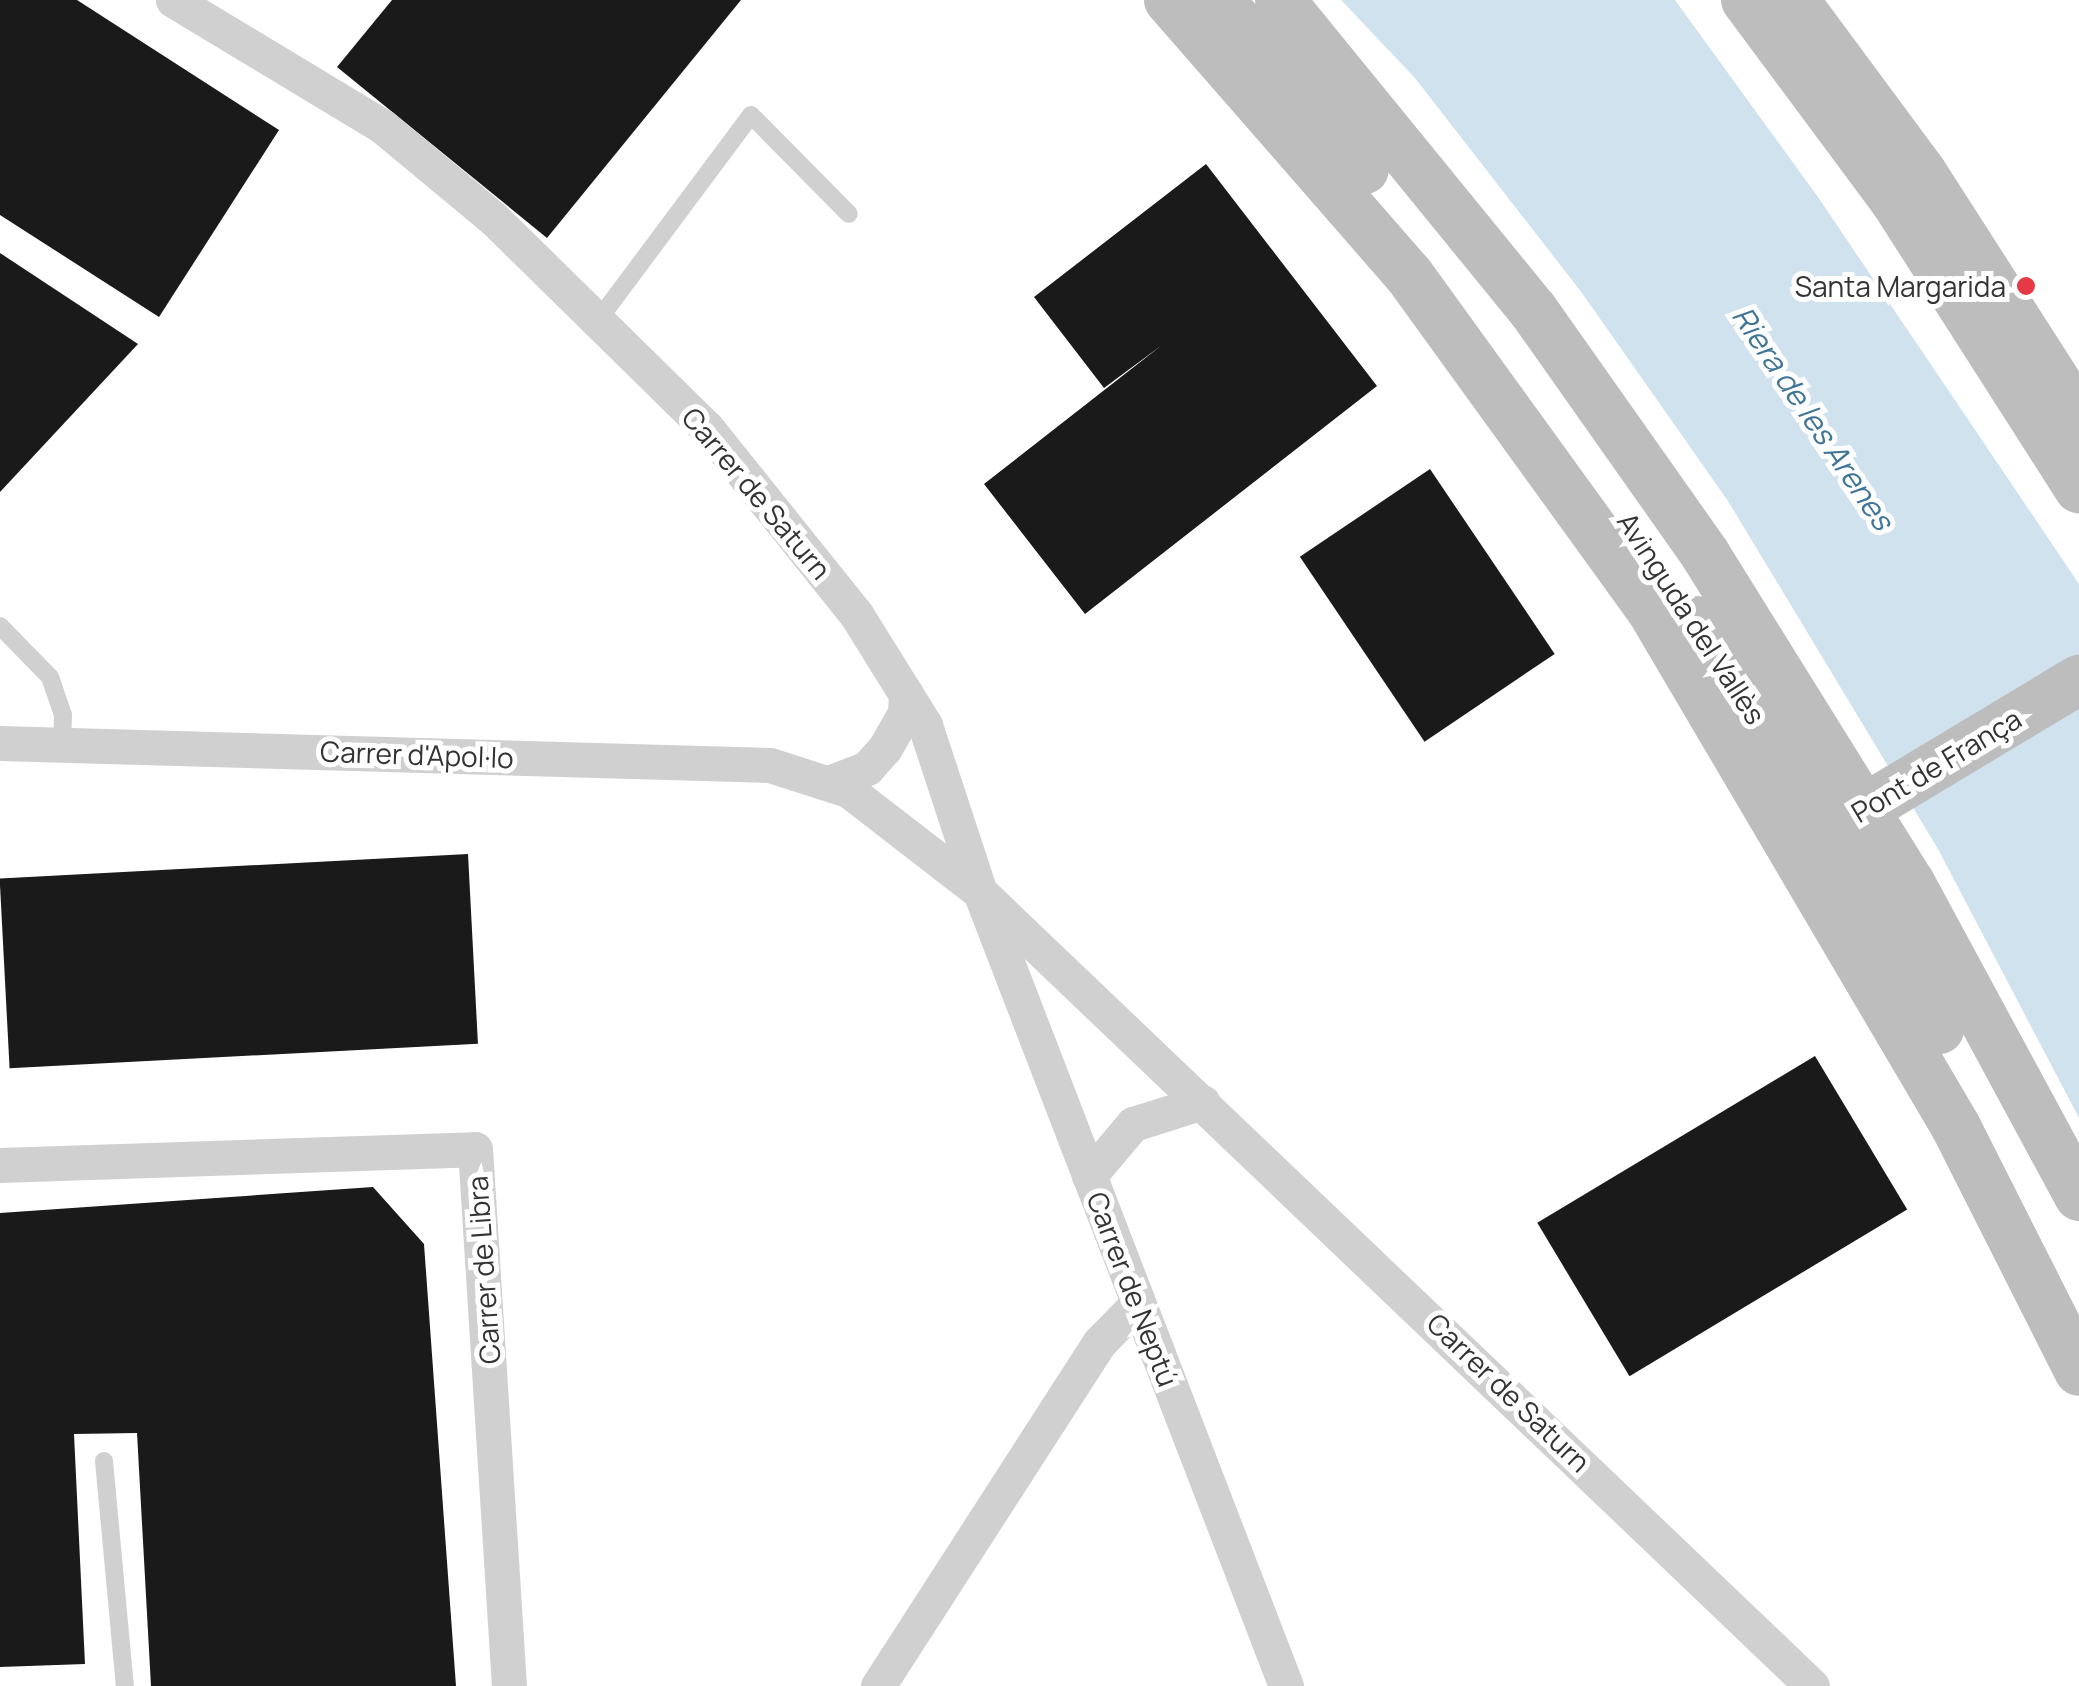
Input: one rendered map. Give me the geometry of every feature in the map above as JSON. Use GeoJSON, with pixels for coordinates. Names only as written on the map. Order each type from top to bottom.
{"type":"FeatureCollection","features":[{"type":"Feature","properties":{"kind":"main road"},"geometry":{"type":"LineString","coordinates":[[1169,0],[1403,243]]}},
{"type":"Feature","properties":{"kind":"main road"},"geometry":{"type":"LineString","coordinates":[[1219,0],[1403,243],[1651,609],[1828,831],[1956,1127],[2079,1372]]}},
{"type":"Feature","properties":{"kind":"main road","name":"Avinguda del Vallès"},"geometry":{"type":"LineString","coordinates":[[1280,0],[1604,404],[1828,831],[2079,1294]]}},
{"type":"Feature","properties":{"kind":"main road"},"geometry":{"type":"LineString","coordinates":[[1746,0],[1896,202],[2079,488]]}},
{"type":"Feature","properties":{"kind":"main road"},"geometry":{"type":"LineString","coordinates":[[1794,0],[1922,173],[2079,418]]}},
{"type":"Feature","properties":{"kind":"main road","name":"Pont de França"},"geometry":{"type":"LineString","coordinates":[[1828,831],[2079,680]]}},
{"type":"Feature","properties":{"kind":"main road","name":"Avinguda del Vallès"},"geometry":{"type":"LineString","coordinates":[[1828,831],[2079,1196]]}},
{"type":"Feature","properties":{"kind":"street","name":"Carrer de Saturn"},"geometry":{"type":"LineString","coordinates":[[173,0],[382,126],[493,218],[599,319],[777,508],[906,694],[925,725],[980,892],[1812,1686]]}},
{"type":"Feature","properties":{"kind":"street"},"geometry":{"type":"LineString","coordinates":[[831,782],[867,768],[885,748],[905,713],[906,694]]}},
{"type":"Feature","properties":{"kind":"street","name":"Carrer d'Apol·lo"},"geometry":{"type":"LineString","coordinates":[[0,743],[770,764],[831,782],[886,814],[980,892]]}},
{"type":"Feature","properties":{"kind":"street","name":"Carrer de Neptú"},"geometry":{"type":"LineString","coordinates":[[980,892],[1286,1686]]}},
{"type":"Feature","properties":{"kind":"street"},"geometry":{"type":"LineString","coordinates":[[1090,1176],[1132,1124],[1203,1102]]}},
{"type":"Feature","properties":{"kind":"street","name":"Carrer de Libra"},"geometry":{"type":"LineString","coordinates":[[0,1165],[475,1149],[509,1686]]}},
{"type":"Feature","properties":{"kind":"street"},"geometry":{"type":"LineString","coordinates":[[878,1686],[1100,1342],[1138,1302]]}},
{"type":"Feature","properties":{"kind":"lane"},"geometry":{"type":"LineString","coordinates":[[599,319],[751,115],[849,214]]}},
{"type":"Feature","properties":{"kind":"lane"},"geometry":{"type":"LineString","coordinates":[[0,626],[50,677],[63,715],[62,744]]}},
{"type":"Feature","properties":{"kind":"lane"},"geometry":{"type":"LineString","coordinates":[[104,1462],[125,1686]]}},
{"type":"Feature","properties":{"kind":"water","name":"Riera de les Arenes"},"geometry":{"type":"Polygon","coordinates":[[[1341,0],[1675,0],[1818,197],[2079,584],[2079,1118],[1938,849],[1728,501],[1582,293],[1415,78],[1341,0]]]}},
{"type":"Feature","properties":{"kind":"building"},"geometry":{"type":"Polygon","coordinates":[[[0,0],[77,0],[279,130],[159,317],[0,215],[0,0]]]}},
{"type":"Feature","properties":{"kind":"building"},"geometry":{"type":"Polygon","coordinates":[[[392,0],[741,0],[547,238],[337,67],[392,0]]]}},
{"type":"Feature","properties":{"kind":"building"},"geometry":{"type":"Polygon","coordinates":[[[1206,164],[1377,386],[1085,614],[984,484],[1162,345],[1104,388],[1034,297],[1206,164]]]}},
{"type":"Feature","properties":{"kind":"building"},"geometry":{"type":"Polygon","coordinates":[[[0,253],[138,344],[0,492],[0,253]]]}},
{"type":"Feature","properties":{"kind":"building"},"geometry":{"type":"Polygon","coordinates":[[[1430,469],[1555,654],[1425,742],[1300,557],[1430,469]]]}},
{"type":"Feature","properties":{"kind":"building"},"geometry":{"type":"Polygon","coordinates":[[[468,854],[478,1044],[10,1068],[0,879],[468,854]]]}},
{"type":"Feature","properties":{"kind":"building"},"geometry":{"type":"Polygon","coordinates":[[[1815,1056],[1907,1209],[1629,1376],[1537,1223],[1815,1056]]]}},
{"type":"Feature","properties":{"kind":"building"},"geometry":{"type":"Polygon","coordinates":[[[373,1187],[424,1244],[456,1686],[151,1686],[137,1433],[74,1434],[85,1664],[0,1667],[0,1213],[373,1187]]]}},
{"type":"Feature","properties":{"kind":"place","name":"Santa Margarida"},"geometry":{"type":"Point","coordinates":[2026,286]}}]}
